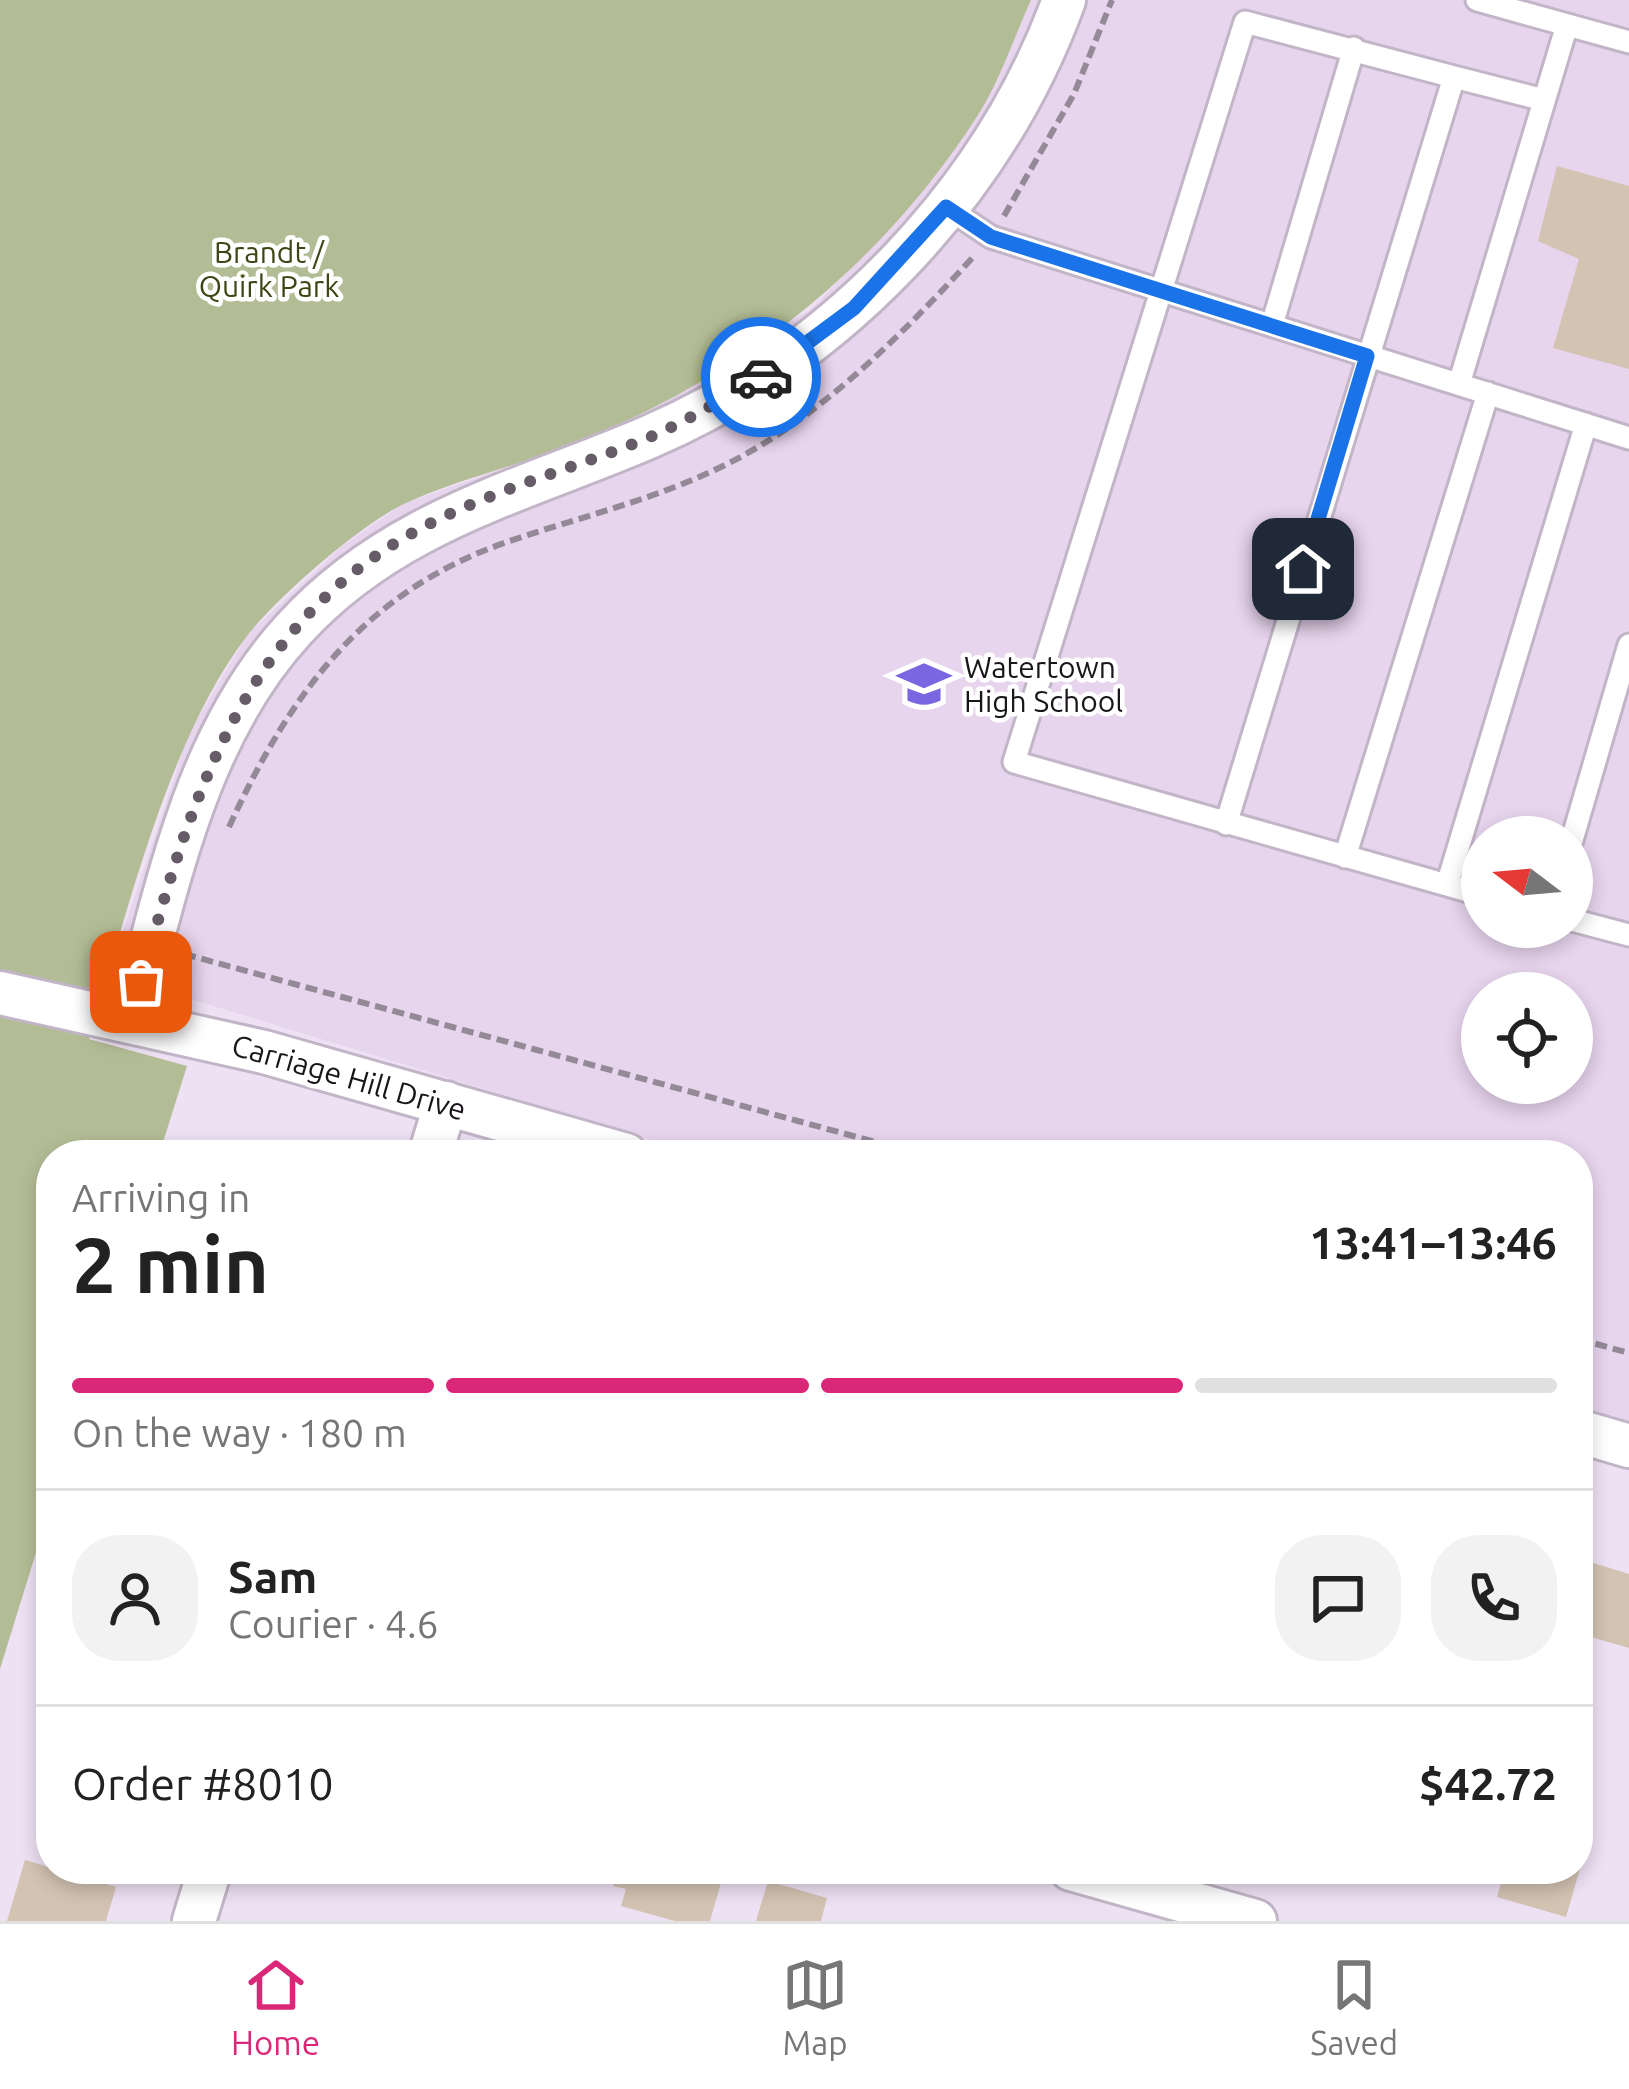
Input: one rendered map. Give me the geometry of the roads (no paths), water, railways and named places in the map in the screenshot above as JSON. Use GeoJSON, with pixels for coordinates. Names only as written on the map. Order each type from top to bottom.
{"type":"FeatureCollection","features":[{"type":"Feature","properties":{"kind":"street"},"geometry":{"type":"LineString","coordinates":[[131,1019],[175,956],[199,789],[261,669],[332,592],[432,522],[653,436],[779,366],[854,308],[946,207],[1016,104],[1064,0]]}},
{"type":"Feature","properties":{"kind":"street","name":"Carriage Hill Drive"},"geometry":{"type":"LineString","coordinates":[[0,993],[131,1019],[574,1140]]}},
{"type":"Feature","properties":{"kind":"street"},"geometry":{"type":"LineString","coordinates":[[435,1140],[446,1103]]}},
{"type":"Feature","properties":{"kind":"street"},"geometry":{"type":"LineString","coordinates":[[1593,1435],[1629,1446]]}},
{"type":"Feature","properties":{"kind":"street"},"geometry":{"type":"LineString","coordinates":[[194,1921],[205,1884]]}},
{"type":"Feature","properties":{"kind":"street"},"geometry":{"type":"LineString","coordinates":[[1124,1884],[1255,1921]]}},
{"type":"Feature","properties":{"kind":"lane"},"geometry":{"type":"LineString","coordinates":[[1477,0],[1629,42]]}},
{"type":"Feature","properties":{"kind":"lane"},"geometry":{"type":"LineString","coordinates":[[1461,890],[1013,762],[1245,22],[1544,100]]}},
{"type":"Feature","properties":{"kind":"lane"},"geometry":{"type":"LineString","coordinates":[[1459,384],[1567,25]]}},
{"type":"Feature","properties":{"kind":"lane"},"geometry":{"type":"LineString","coordinates":[[1272,325],[1354,48]]}},
{"type":"Feature","properties":{"kind":"lane"},"geometry":{"type":"LineString","coordinates":[[1226,824],[1454,77]]}},
{"type":"Feature","properties":{"kind":"lane"},"geometry":{"type":"LineString","coordinates":[[946,207],[991,237],[1629,437]]}},
{"type":"Feature","properties":{"kind":"lane"},"geometry":{"type":"LineString","coordinates":[[1345,857],[1487,393]]}},
{"type":"Feature","properties":{"kind":"lane"},"geometry":{"type":"LineString","coordinates":[[1447,886],[1586,424]]}},
{"type":"Feature","properties":{"kind":"lane"},"geometry":{"type":"LineString","coordinates":[[1579,816],[1629,645]]}},
{"type":"Feature","properties":{"kind":"lane"},"geometry":{"type":"LineString","coordinates":[[1593,925],[1629,934]]}},
{"type":"Feature","properties":{"kind":"place","name":"Watertown High School"},"geometry":{"type":"Point","coordinates":[924,684]}},
{"type":"Feature","properties":{"kind":"park label","name":"Brandt / Quirk Park"},"geometry":{"type":"Point","coordinates":[269,269]}}]}
